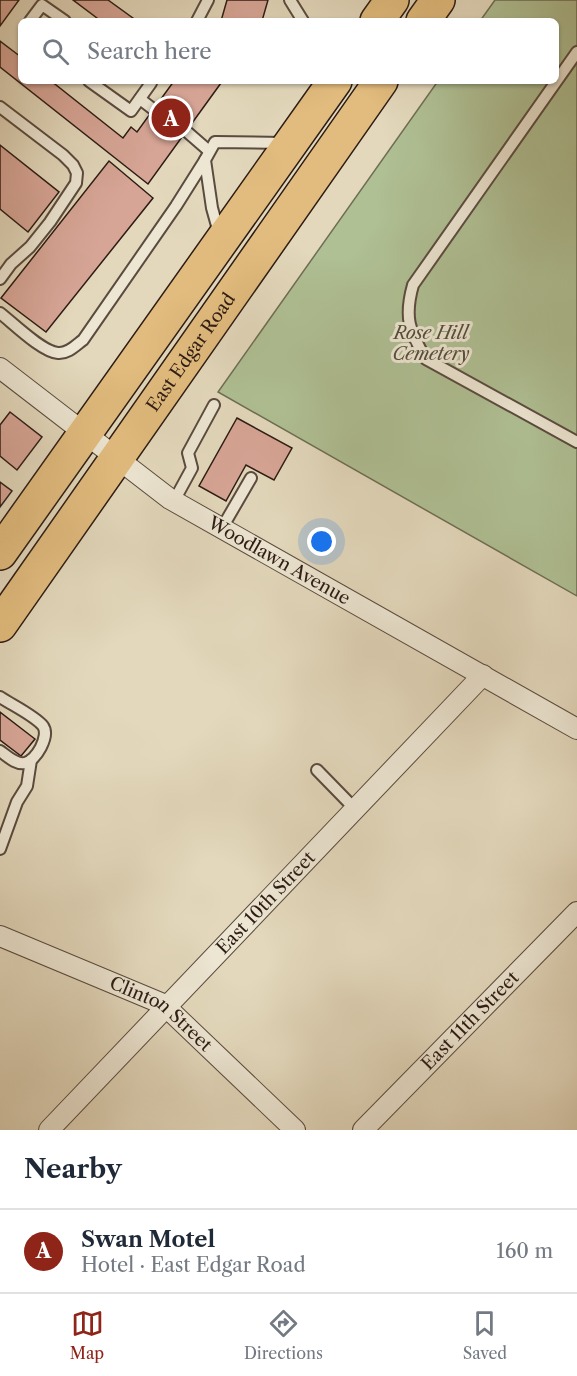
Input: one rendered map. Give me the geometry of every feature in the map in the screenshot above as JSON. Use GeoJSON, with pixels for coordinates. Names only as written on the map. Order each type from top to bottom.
{"type":"FeatureCollection","features":[{"type":"Feature","properties":{"kind":"highway"},"geometry":{"type":"LineString","coordinates":[[425,18],[438,0]]}},
{"type":"Feature","properties":{"kind":"highway"},"geometry":{"type":"LineString","coordinates":[[0,553],[333,84]]}},
{"type":"Feature","properties":{"kind":"highway","name":"East Edgar Road"},"geometry":{"type":"LineString","coordinates":[[0,625],[379,84]]}},
{"type":"Feature","properties":{"kind":"street","name":"Woodlawn Avenue"},"geometry":{"type":"LineString","coordinates":[[0,368],[174,501],[577,729]]}},
{"type":"Feature","properties":{"kind":"street","name":"East 10th Street"},"geometry":{"type":"LineString","coordinates":[[49,1130],[483,675]]}},
{"type":"Feature","properties":{"kind":"street","name":"East 11th Street"},"geometry":{"type":"LineString","coordinates":[[363,1130],[577,912]]}},
{"type":"Feature","properties":{"kind":"street","name":"Clinton Street"},"geometry":{"type":"LineString","coordinates":[[0,936],[163,1004],[296,1130]]}},
{"type":"Feature","properties":{"kind":"lane"},"geometry":{"type":"LineString","coordinates":[[198,18],[208,0]]}},
{"type":"Feature","properties":{"kind":"lane"},"geometry":{"type":"LineString","coordinates":[[290,0],[301,18]]}},
{"type":"Feature","properties":{"kind":"lane"},"geometry":{"type":"LineString","coordinates":[[32,18],[42,5],[60,18]]}},
{"type":"Feature","properties":{"kind":"lane"},"geometry":{"type":"LineString","coordinates":[[559,78],[577,52]]}},
{"type":"Feature","properties":{"kind":"lane"},"geometry":{"type":"LineString","coordinates":[[93,84],[131,111],[150,84]]}},
{"type":"Feature","properties":{"kind":"lane"},"geometry":{"type":"LineString","coordinates":[[554,84],[413,285],[408,304],[408,319],[412,337],[426,359],[577,442]]}},
{"type":"Feature","properties":{"kind":"lane"},"geometry":{"type":"LineString","coordinates":[[140,99],[153,109]]}},
{"type":"Feature","properties":{"kind":"lane"},"geometry":{"type":"LineString","coordinates":[[0,107],[73,165],[76,183],[50,222],[0,279]]}},
{"type":"Feature","properties":{"kind":"lane"},"geometry":{"type":"LineString","coordinates":[[186,131],[207,155],[212,208],[221,241]]}},
{"type":"Feature","properties":{"kind":"lane"},"geometry":{"type":"LineString","coordinates":[[0,313],[48,350],[59,353],[71,350],[83,340],[176,206],[216,142],[290,143]]}},
{"type":"Feature","properties":{"kind":"lane"},"geometry":{"type":"LineString","coordinates":[[174,501],[192,468],[188,453],[214,405]]}},
{"type":"Feature","properties":{"kind":"lane"},"geometry":{"type":"LineString","coordinates":[[222,528],[251,478]]}},
{"type":"Feature","properties":{"kind":"lane"},"geometry":{"type":"LineString","coordinates":[[0,697],[42,724],[46,732],[46,737],[31,760],[27,786],[17,802],[0,849]]}},
{"type":"Feature","properties":{"kind":"lane"},"geometry":{"type":"LineString","coordinates":[[0,751],[18,763],[31,760]]}},
{"type":"Feature","properties":{"kind":"lane"},"geometry":{"type":"LineString","coordinates":[[317,770],[355,809]]}},
{"type":"Feature","properties":{"kind":"green space","name":"Rose Hill Cemetery"},"geometry":{"type":"Polygon","coordinates":[[[495,0],[577,0],[577,596],[218,392],[436,84],[559,84],[559,18],[482,18],[495,0]]]}},
{"type":"Feature","properties":{"kind":"building"},"geometry":{"type":"Polygon","coordinates":[[[0,0],[19,0],[0,26],[0,0]]]}},
{"type":"Feature","properties":{"kind":"building"},"geometry":{"type":"Polygon","coordinates":[[[73,0],[108,0],[133,18],[97,18],[73,0]]]}},
{"type":"Feature","properties":{"kind":"building"},"geometry":{"type":"Polygon","coordinates":[[[227,0],[268,0],[263,18],[222,18],[227,0]]]}},
{"type":"Feature","properties":{"kind":"building"},"geometry":{"type":"Polygon","coordinates":[[[0,41],[18,55],[18,81],[0,67],[0,41]]]}},
{"type":"Feature","properties":{"kind":"building"},"geometry":{"type":"Polygon","coordinates":[[[22,84],[55,84],[123,138],[131,127],[137,132],[172,84],[220,84],[148,184],[22,84]]]}},
{"type":"Feature","properties":{"kind":"building"},"geometry":{"type":"Polygon","coordinates":[[[0,145],[59,192],[28,232],[0,209],[0,145]]]}},
{"type":"Feature","properties":{"kind":"building"},"geometry":{"type":"Polygon","coordinates":[[[109,161],[153,198],[46,332],[1,298],[109,161]]]}},
{"type":"Feature","properties":{"kind":"building"},"geometry":{"type":"Polygon","coordinates":[[[10,412],[42,437],[17,470],[0,456],[0,425],[10,412]]]}},
{"type":"Feature","properties":{"kind":"building"},"geometry":{"type":"Polygon","coordinates":[[[237,418],[292,448],[274,480],[246,465],[226,501],[199,486],[237,418]]]}},
{"type":"Feature","properties":{"kind":"building"},"geometry":{"type":"Polygon","coordinates":[[[0,482],[12,491],[0,507],[0,482]]]}},
{"type":"Feature","properties":{"kind":"building"},"geometry":{"type":"Polygon","coordinates":[[[0,712],[35,739],[21,756],[0,740],[0,712]]]}},
{"type":"Feature","properties":{"kind":"place","name":"Swan Motel"},"geometry":{"type":"Point","coordinates":[171,118]}}]}
